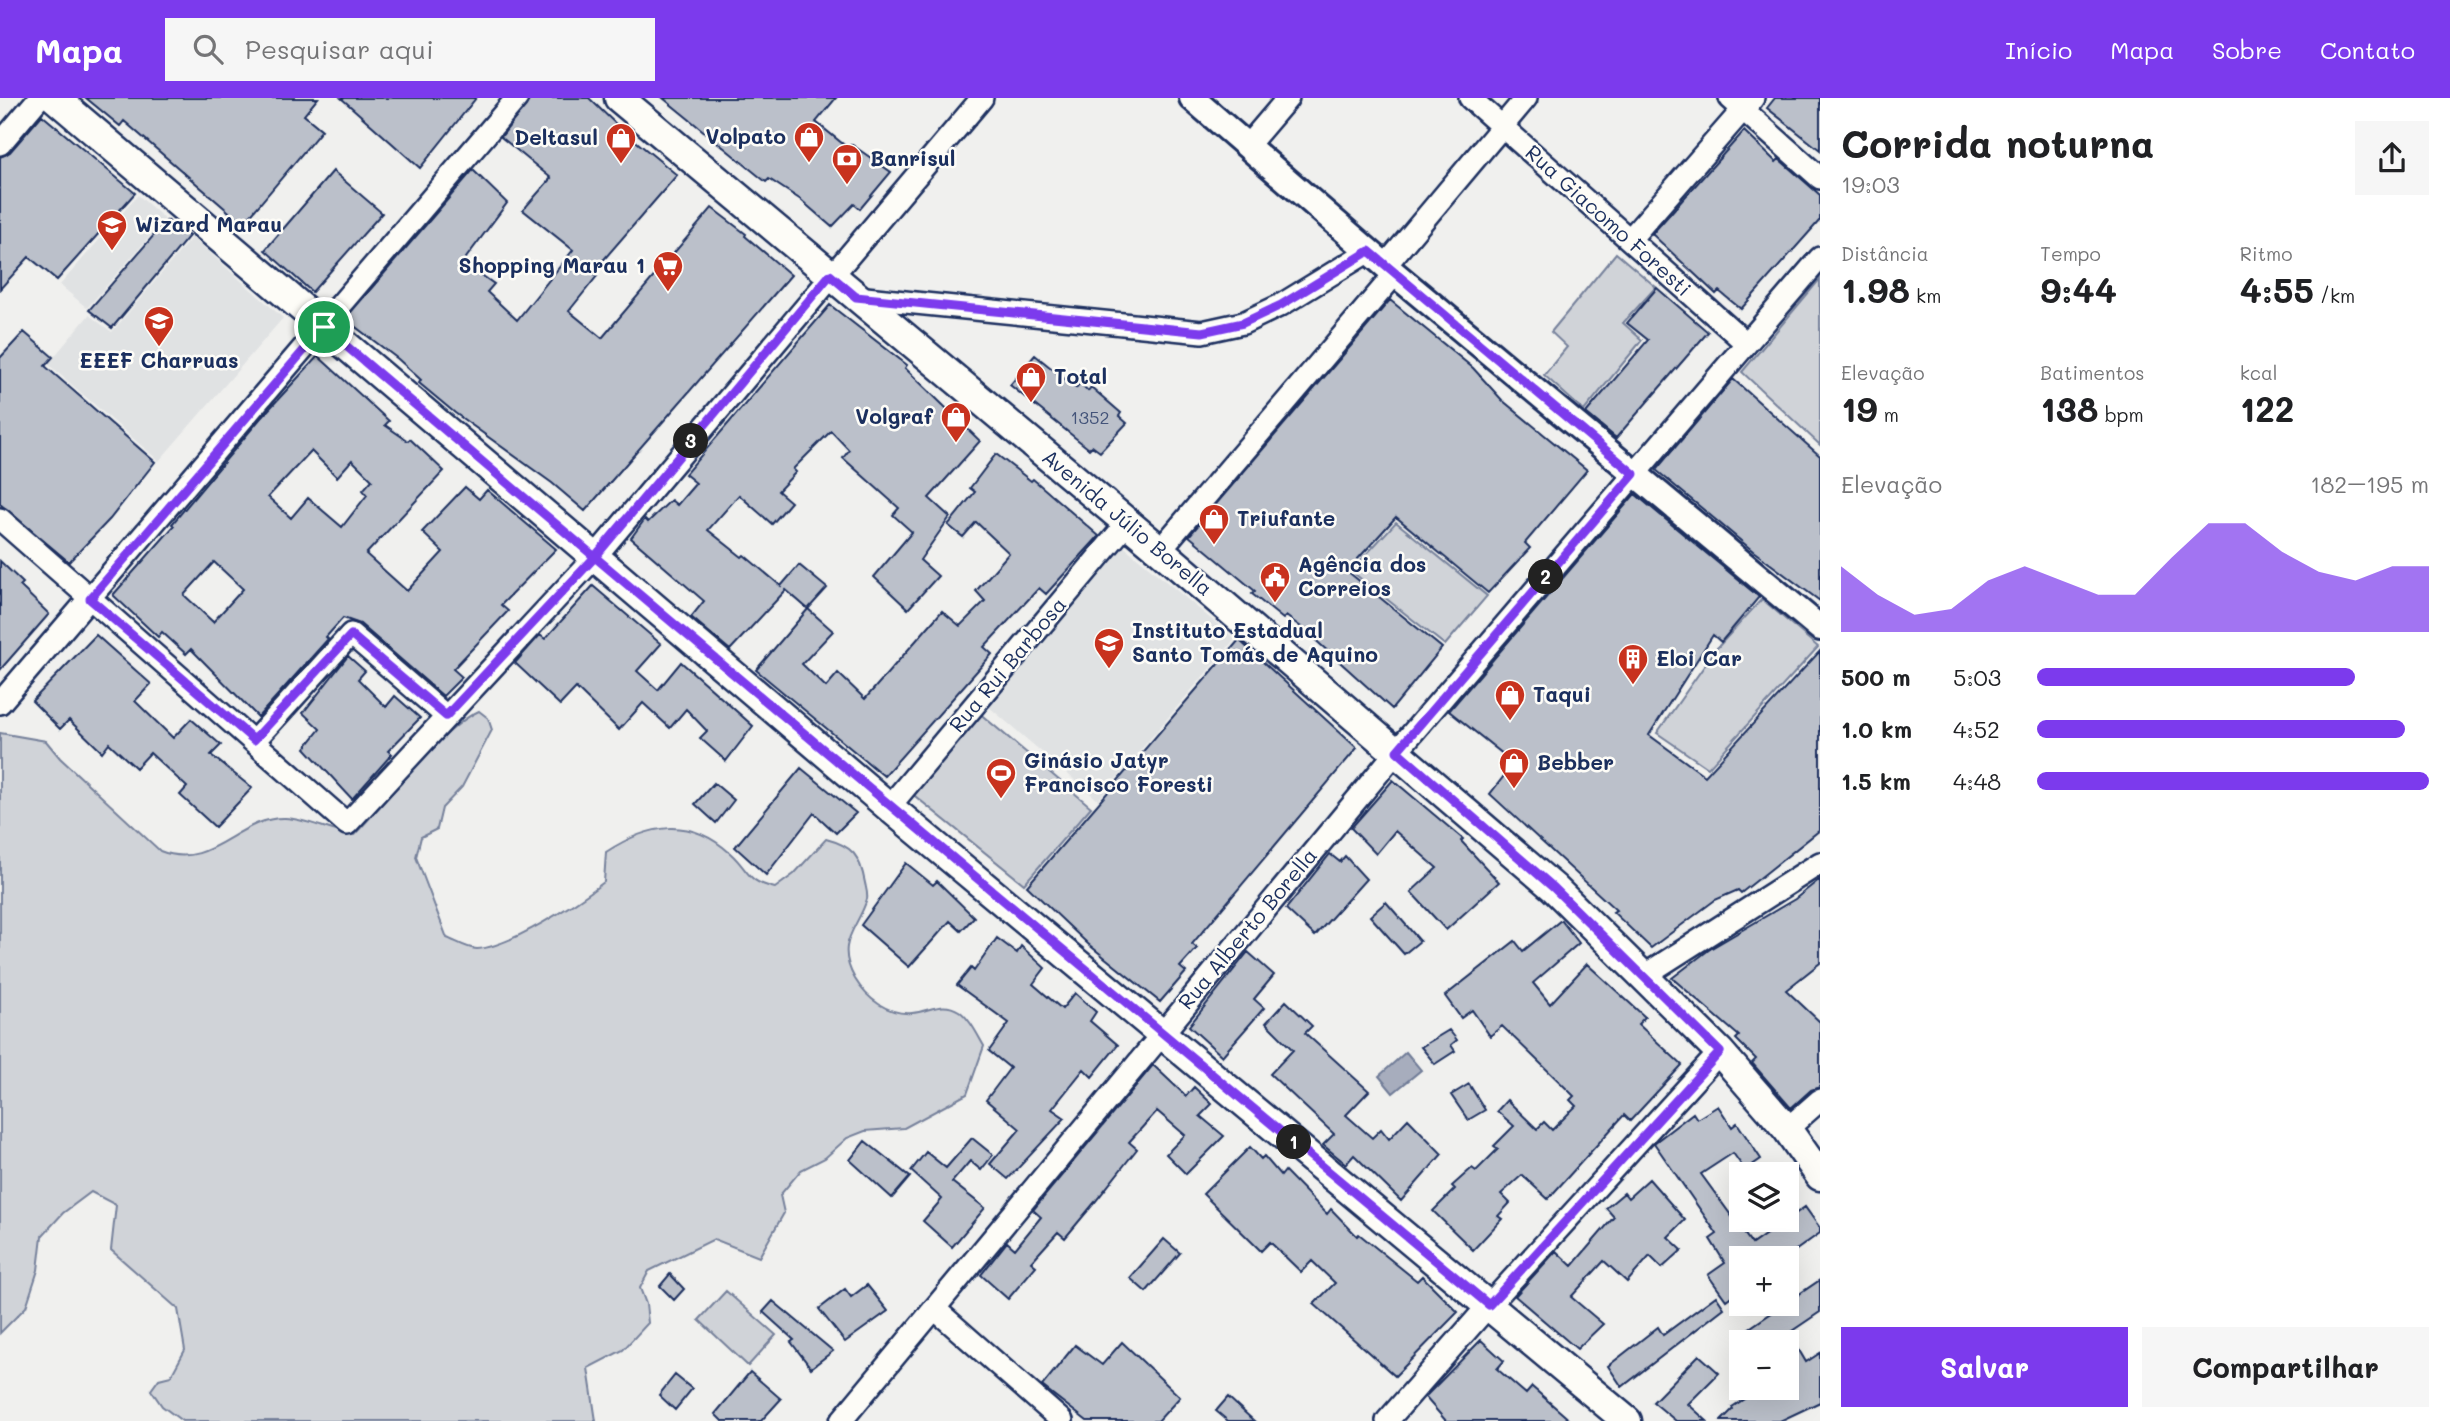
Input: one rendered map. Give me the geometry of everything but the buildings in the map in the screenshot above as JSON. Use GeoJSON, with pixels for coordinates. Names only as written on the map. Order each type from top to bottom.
{"type":"FeatureCollection","features":[{"type":"Feature","properties":{"kind":"main road"},"geometry":{"type":"LineString","coordinates":[[55,98],[889,807],[1627,1421]]}},
{"type":"Feature","properties":{"kind":"main road","name":"Avenida Júlio Borella"},"geometry":{"type":"LineString","coordinates":[[620,98],[1160,550],[1554,888],[1720,1052],[1787,1129],[1820,1176]]}},
{"type":"Feature","properties":{"kind":"street"},"geometry":{"type":"LineString","coordinates":[[0,144],[39,98]]}},
{"type":"Feature","properties":{"kind":"street"},"geometry":{"type":"LineString","coordinates":[[0,703],[517,98]]}},
{"type":"Feature","properties":{"kind":"street"},"geometry":{"type":"LineString","coordinates":[[0,519],[347,824],[594,558],[982,98]]}},
{"type":"Feature","properties":{"kind":"street"},"geometry":{"type":"LineString","coordinates":[[1192,98],[1383,264],[1820,628]]}},
{"type":"Feature","properties":{"kind":"street"},"geometry":{"type":"LineString","coordinates":[[1248,145],[1288,98]]}},
{"type":"Feature","properties":{"kind":"street","name":"Rua Giacomo Foresti"},"geometry":{"type":"LineString","coordinates":[[1470,98],[1746,343]]}},
{"type":"Feature","properties":{"kind":"street"},"geometry":{"type":"LineString","coordinates":[[1160,550],[1383,264],[1526,98]]}},
{"type":"Feature","properties":{"kind":"street"},"geometry":{"type":"LineString","coordinates":[[1630,240],[1742,102],[1820,178]]}},
{"type":"Feature","properties":{"kind":"street","name":"Rua Alberto Borella"},"geometry":{"type":"LineString","coordinates":[[841,1421],[936,1310],[1162,1032],[1397,751],[1820,258]]}},
{"type":"Feature","properties":{"kind":"street"},"geometry":{"type":"LineString","coordinates":[[856,297],[1202,332],[1243,323],[1383,264]]}},
{"type":"Feature","properties":{"kind":"street","name":"Rua Rui Barbosa"},"geometry":{"type":"LineString","coordinates":[[889,807],[1127,523]]}},
{"type":"Feature","properties":{"kind":"street"},"geometry":{"type":"LineString","coordinates":[[254,740],[351,635],[446,716]]}},
{"type":"Feature","properties":{"kind":"street"},"geometry":{"type":"LineString","coordinates":[[1645,975],[1820,863]]}},
{"type":"Feature","properties":{"kind":"street"},"geometry":{"type":"LineString","coordinates":[[1387,1421],[1720,1052]]}},
{"type":"Feature","properties":{"kind":"street"},"geometry":{"type":"LineString","coordinates":[[1787,1129],[1820,1100]]}},
{"type":"Feature","properties":{"kind":"street"},"geometry":{"type":"LineString","coordinates":[[936,1310],[1062,1421]]}},
{"type":"Feature","properties":{"kind":"shaded area","name":"Wizard Marau"},"geometry":{"type":"Polygon","coordinates":[[[138,195],[165,219],[87,308],[60,285],[138,195]]]}},
{"type":"Feature","properties":{"kind":"shaded area","name":"EEEF Charruas"},"geometry":{"type":"Polygon","coordinates":[[[192,237],[283,318],[159,461],[48,364],[89,315],[112,332],[192,237]]]}},
{"type":"Feature","properties":{"kind":"shaded area"},"geometry":{"type":"Polygon","coordinates":[[[1616,253],[1656,287],[1623,323],[1642,340],[1584,411],[1544,375],[1567,347],[1551,332],[1616,253]]]}},
{"type":"Feature","properties":{"kind":"shaded area"},"geometry":{"type":"Polygon","coordinates":[[[1820,279],[1820,445],[1742,372],[1820,279]]]}},
{"type":"Feature","properties":{"kind":"shaded area"},"geometry":{"type":"Polygon","coordinates":[[[1396,522],[1487,596],[1445,645],[1351,571],[1396,522]]]}},
{"type":"Feature","properties":{"kind":"shaded area","name":"Instituto Estadual Santo Tomás de Aquino"},"geometry":{"type":"Polygon","coordinates":[[[1121,544],[1235,639],[1098,800],[982,701],[1121,544]]]}},
{"type":"Feature","properties":{"kind":"shaded area"},"geometry":{"type":"Polygon","coordinates":[[[1762,599],[1818,647],[1708,768],[1657,733],[1717,648],[1762,599]]]}},
{"type":"Feature","properties":{"kind":"shaded area"},"geometry":{"type":"Polygon","coordinates":[[[479,711],[488,718],[492,730],[462,787],[442,808],[437,829],[421,837],[416,857],[447,938],[477,949],[507,941],[525,932],[561,912],[604,882],[606,852],[622,842],[653,830],[669,828],[699,833],[730,853],[753,879],[775,888],[794,874],[826,839],[843,845],[858,859],[866,889],[867,899],[847,945],[849,966],[855,979],[872,999],[895,1011],[912,1013],[947,1007],[963,1014],[984,1046],[967,1094],[904,1128],[865,1131],[847,1138],[825,1158],[801,1170],[780,1195],[784,1213],[759,1257],[714,1239],[649,1271],[640,1288],[646,1304],[648,1323],[623,1350],[588,1368],[596,1421],[182,1421],[162,1406],[151,1390],[159,1379],[171,1376],[185,1350],[178,1309],[111,1250],[116,1205],[91,1192],[63,1213],[42,1236],[38,1270],[26,1307],[0,1333],[0,733],[46,741],[60,758],[160,851],[178,855],[195,854],[210,849],[253,826],[268,820],[285,818],[354,835],[431,749],[464,720],[479,711]]]}},
{"type":"Feature","properties":{"kind":"shaded area","name":"Ginásio Jatyr Francisco Foresti"},"geometry":{"type":"Polygon","coordinates":[[[978,712],[1091,807],[1024,884],[910,792],[978,712]]]}},
{"type":"Feature","properties":{"kind":"shaded area"},"geometry":{"type":"Polygon","coordinates":[[[726,1291],[776,1335],[748,1366],[699,1320],[726,1291]]]}},
{"type":"Feature","properties":{"kind":"water"},"geometry":{"type":"Polygon","coordinates":[[[1406,1052],[1421,1070],[1393,1093],[1379,1076],[1406,1052]]]}},
{"type":"Feature","properties":{"kind":"place","name":"Volpato"},"geometry":{"type":"Point","coordinates":[809,164]}},
{"type":"Feature","properties":{"kind":"place","name":"Deltasul"},"geometry":{"type":"Point","coordinates":[621,165]}},
{"type":"Feature","properties":{"kind":"place","name":"Banrisul"},"geometry":{"type":"Point","coordinates":[847,186]}},
{"type":"Feature","properties":{"kind":"place","name":"Wizard Marau"},"geometry":{"type":"Point","coordinates":[112,252]}},
{"type":"Feature","properties":{"kind":"place","name":"Shopping Marau 1"},"geometry":{"type":"Point","coordinates":[668,293]}},
{"type":"Feature","properties":{"kind":"place","name":"EEEF Charruas"},"geometry":{"type":"Point","coordinates":[159,348]}},
{"type":"Feature","properties":{"kind":"place","name":"Total"},"geometry":{"type":"Point","coordinates":[1031,404]}},
{"type":"Feature","properties":{"kind":"place","name":"Volgraf"},"geometry":{"type":"Point","coordinates":[956,444]}},
{"type":"Feature","properties":{"kind":"place","name":"Triufante"},"geometry":{"type":"Point","coordinates":[1214,546]}},
{"type":"Feature","properties":{"kind":"place","name":"Agência dos Correios"},"geometry":{"type":"Point","coordinates":[1275,604]}},
{"type":"Feature","properties":{"kind":"place","name":"Instituto Estadual Santo Tomás de Aquino"},"geometry":{"type":"Point","coordinates":[1109,670]}},
{"type":"Feature","properties":{"kind":"place","name":"Eloi Car"},"geometry":{"type":"Point","coordinates":[1633,686]}},
{"type":"Feature","properties":{"kind":"place","name":"Taqui"},"geometry":{"type":"Point","coordinates":[1510,722]}},
{"type":"Feature","properties":{"kind":"place","name":"Bebber"},"geometry":{"type":"Point","coordinates":[1514,790]}},
{"type":"Feature","properties":{"kind":"place","name":"Ginásio Jatyr Francisco Foresti"},"geometry":{"type":"Point","coordinates":[1001,800]}},
{"type":"Feature","properties":{"kind":"route"},"geometry":{"type":"LineString","coordinates":[[324,327],[90,599],[254,740],[351,635],[446,716],[594,558],[830,275],[856,297],[1202,332],[1243,323],[1281,305],[1369,251],[1634,474],[1397,751],[1554,888],[1720,1052],[1489,1305],[889,807],[594,558],[324,327]]}}]}
